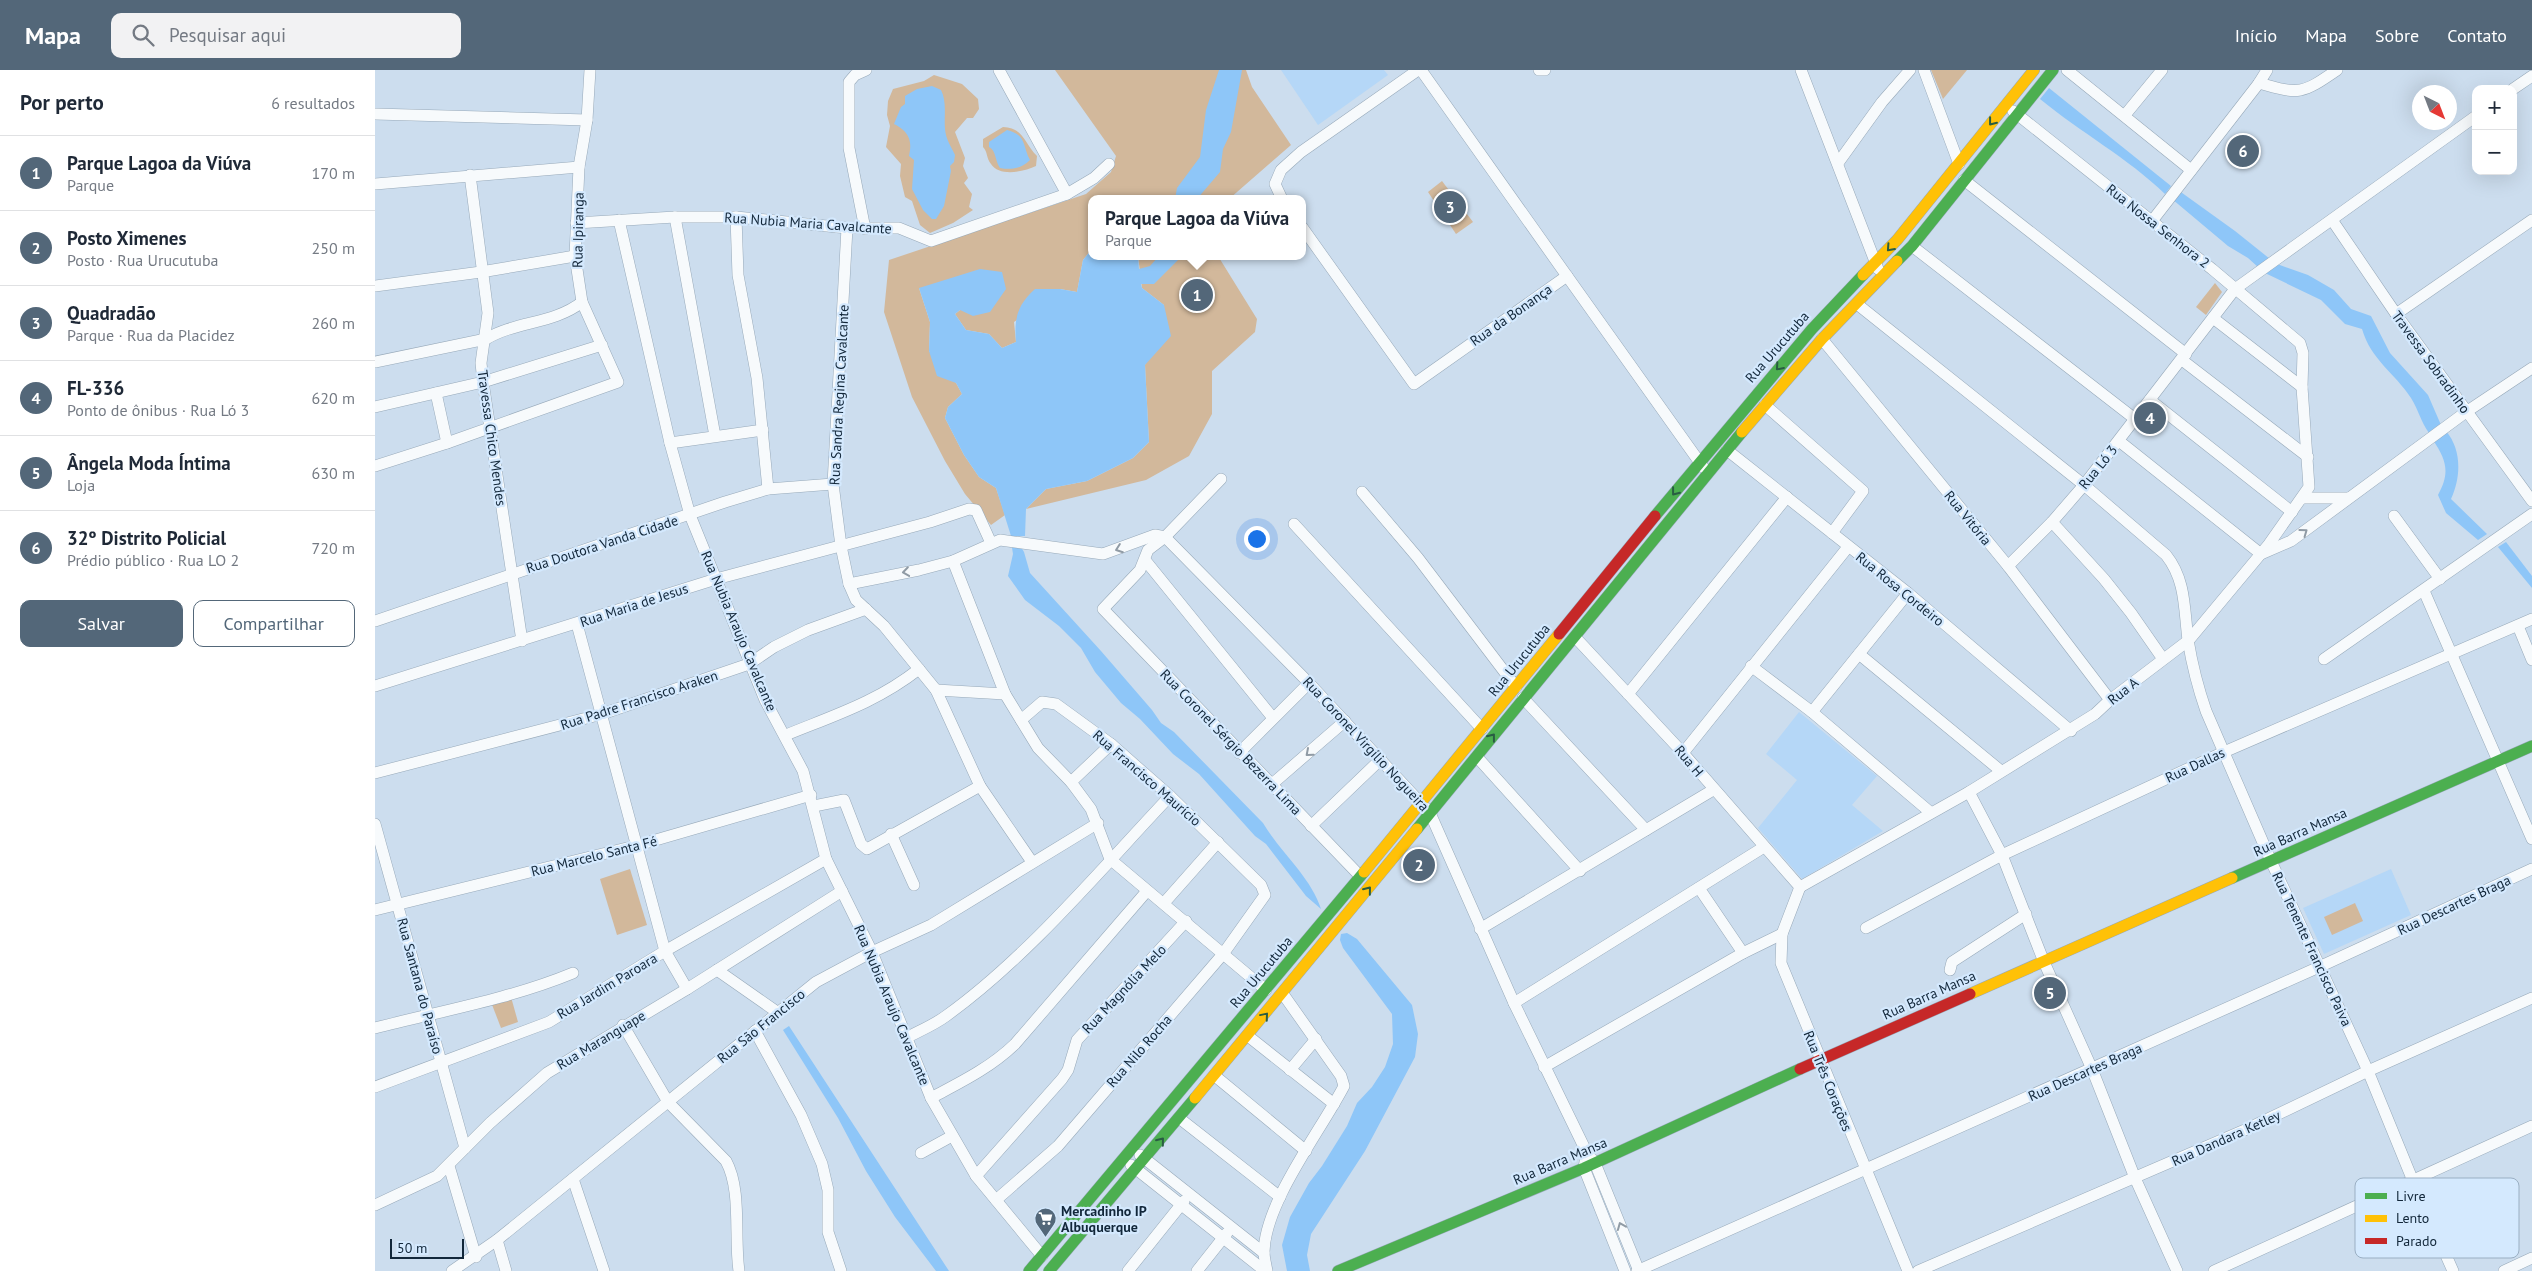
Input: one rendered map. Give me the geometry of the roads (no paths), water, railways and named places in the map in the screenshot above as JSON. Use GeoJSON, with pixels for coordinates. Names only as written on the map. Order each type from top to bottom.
{"type":"FeatureCollection","features":[{"type":"Feature","properties":{"kind":"street","name":"Rua Ipiranga"},"geometry":{"type":"LineString","coordinates":[[491,427],[618,382],[582,302],[575,256],[579,167],[587,120],[590,70]]}},
{"type":"Feature","properties":{"kind":"street"},"geometry":{"type":"LineString","coordinates":[[865,228],[849,148],[849,110],[850,79],[866,70]]}},
{"type":"Feature","properties":{"kind":"street"},"geometry":{"type":"LineString","coordinates":[[999,70],[1067,194]]}},
{"type":"Feature","properties":{"kind":"street"},"geometry":{"type":"LineString","coordinates":[[1539,70],[1545,70]]}},
{"type":"Feature","properties":{"kind":"street"},"geometry":{"type":"LineString","coordinates":[[1838,163],[1882,102],[1910,70]]}},
{"type":"Feature","properties":{"kind":"street"},"geometry":{"type":"LineString","coordinates":[[1924,70],[1959,164]]}},
{"type":"Feature","properties":{"kind":"street","name":"Rua Urucutuba"},"geometry":{"type":"LineString","coordinates":[[1029,1271],[1422,803],[1617,566],[1699,462],[1812,329],[1876,264],[1959,164],[2033,70]]}},
{"type":"Feature","properties":{"kind":"street","name":"Rua Urucutuba"},"geometry":{"type":"LineString","coordinates":[[1055,1269],[1283,994],[1727,450],[1822,339],[1912,246],[2053,70]]}},
{"type":"Feature","properties":{"kind":"street"},"geometry":{"type":"LineString","coordinates":[[2067,70],[2191,170]]}},
{"type":"Feature","properties":{"kind":"street"},"geometry":{"type":"LineString","coordinates":[[2125,115],[2162,70]]}},
{"type":"Feature","properties":{"kind":"street"},"geometry":{"type":"LineString","coordinates":[[2152,221],[2259,83],[2267,70]]}},
{"type":"Feature","properties":{"kind":"street"},"geometry":{"type":"LineString","coordinates":[[2259,83],[2285,90],[2302,91],[2311,88],[2337,70]]}},
{"type":"Feature","properties":{"kind":"street"},"geometry":{"type":"LineString","coordinates":[[1280,195],[1275,184],[1281,170],[1301,152],[1415,71],[1567,276],[1708,474]]}},
{"type":"Feature","properties":{"kind":"street"},"geometry":{"type":"LineString","coordinates":[[1802,71],[1882,278]]}},
{"type":"Feature","properties":{"kind":"street"},"geometry":{"type":"LineString","coordinates":[[2517,86],[2532,76]]}},
{"type":"Feature","properties":{"kind":"street","name":"Rua Nossa Senhora 2"},"geometry":{"type":"LineString","coordinates":[[2006,105],[2296,339],[2303,353]]}},
{"type":"Feature","properties":{"kind":"street"},"geometry":{"type":"LineString","coordinates":[[375,114],[587,120]]}},
{"type":"Feature","properties":{"kind":"street","name":"Rua Ló 3"},"geometry":{"type":"LineString","coordinates":[[2007,566],[2052,522],[2085,484],[2235,289],[2472,119]]}},
{"type":"Feature","properties":{"kind":"street","name":"Rua Nubia Maria Cavalcante"},"geometry":{"type":"LineString","coordinates":[[576,223],[675,217],[736,217],[847,228],[899,228],[923,240],[939,239],[1067,194],[1094,178],[1109,164]]}},
{"type":"Feature","properties":{"kind":"street"},"geometry":{"type":"LineString","coordinates":[[375,184],[579,167]]}},
{"type":"Feature","properties":{"kind":"street","name":"Travessa Chico Mendes"},"geometry":{"type":"LineString","coordinates":[[470,175],[481,272],[488,313],[486,339],[481,363],[483,382],[521,641]]}},
{"type":"Feature","properties":{"kind":"street"},"geometry":{"type":"LineString","coordinates":[[1964,180],[2307,457]]}},
{"type":"Feature","properties":{"kind":"street"},"geometry":{"type":"LineString","coordinates":[[675,217],[715,436]]}},
{"type":"Feature","properties":{"kind":"street"},"geometry":{"type":"LineString","coordinates":[[736,217],[737,275],[757,378],[768,489]]}},
{"type":"Feature","properties":{"kind":"street","name":"Rua Nubia Araujo Cavalcante"},"geometry":{"type":"LineString","coordinates":[[619,220],[670,443],[690,515],[749,664],[765,700],[803,771],[826,859],[872,952],[931,1098],[976,1176],[1042,1256]]}},
{"type":"Feature","properties":{"kind":"street","name":"Travessa Sobradinho"},"geometry":{"type":"LineString","coordinates":[[2332,220],[2396,314],[2532,502]]}},
{"type":"Feature","properties":{"kind":"street"},"geometry":{"type":"LineString","coordinates":[[2396,314],[2532,220]]}},
{"type":"Feature","properties":{"kind":"street","name":"Rua Sandra Regina Cavalcante"},"geometry":{"type":"LineString","coordinates":[[847,228],[833,484],[841,546],[849,584],[856,600],[884,626],[935,690],[980,786],[1032,862]]}},
{"type":"Feature","properties":{"kind":"street","name":"Rua da Bonança"},"geometry":{"type":"LineString","coordinates":[[1306,233],[1414,384],[1567,276]]}},
{"type":"Feature","properties":{"kind":"street"},"geometry":{"type":"LineString","coordinates":[[1912,246],[2135,419]]}},
{"type":"Feature","properties":{"kind":"street"},"geometry":{"type":"LineString","coordinates":[[375,286],[481,272],[575,256]]}},
{"type":"Feature","properties":{"kind":"street"},"geometry":{"type":"LineString","coordinates":[[375,362],[486,339],[500,332],[561,315],[582,302]]}},
{"type":"Feature","properties":{"kind":"street","name":"Rua Tenente Francisco Paiva"},"geometry":{"type":"LineString","coordinates":[[1857,304],[2085,484],[2166,555],[2173,564],[2182,584],[2189,640],[2198,688],[2271,861],[2368,1071],[2412,1178]]}},
{"type":"Feature","properties":{"kind":"street"},"geometry":{"type":"LineString","coordinates":[[2213,318],[2302,387]]}},
{"type":"Feature","properties":{"kind":"street","name":"Rua Vitória"},"geometry":{"type":"LineString","coordinates":[[1822,339],[2007,566],[2110,700]]}},
{"type":"Feature","properties":{"kind":"street"},"geometry":{"type":"LineString","coordinates":[[375,407],[483,382],[602,345]]}},
{"type":"Feature","properties":{"kind":"street","name":"Rua A"},"geometry":{"type":"LineString","coordinates":[[1800,887],[1930,812],[1969,792],[2001,771],[2071,731],[2189,640],[2261,554],[2309,486],[2311,478],[2307,457],[2302,387],[2303,353]]}},
{"type":"Feature","properties":{"kind":"street"},"geometry":{"type":"LineString","coordinates":[[2119,442],[2261,554],[2291,541],[2467,412],[2532,368]]}},
{"type":"Feature","properties":{"kind":"street"},"geometry":{"type":"LineString","coordinates":[[436,393],[447,443]]}},
{"type":"Feature","properties":{"kind":"street"},"geometry":{"type":"LineString","coordinates":[[2150,400],[2292,512]]}},
{"type":"Feature","properties":{"kind":"street"},"geometry":{"type":"LineString","coordinates":[[1765,405],[1863,491],[1831,533]]}},
{"type":"Feature","properties":{"kind":"street"},"geometry":{"type":"LineString","coordinates":[[375,466],[491,427]]}},
{"type":"Feature","properties":{"kind":"street"},"geometry":{"type":"LineString","coordinates":[[670,443],[763,430]]}},
{"type":"Feature","properties":{"kind":"street","name":"Rua Rosa Cordeiro"},"geometry":{"type":"LineString","coordinates":[[1727,450],[1908,593],[2071,731]]}},
{"type":"Feature","properties":{"kind":"street"},"geometry":{"type":"LineString","coordinates":[[1221,479],[1165,537],[1148,550],[1145,560],[1273,718]]}},
{"type":"Feature","properties":{"kind":"street","name":"Rua Doutora Vanda Cidade"},"geometry":{"type":"LineString","coordinates":[[375,621],[768,489],[833,484]]}},
{"type":"Feature","properties":{"kind":"street"},"geometry":{"type":"LineString","coordinates":[[1362,492],[1418,558],[1516,687]]}},
{"type":"Feature","properties":{"kind":"street"},"geometry":{"type":"LineString","coordinates":[[1627,694],[1787,497]]}},
{"type":"Feature","properties":{"kind":"street"},"geometry":{"type":"LineString","coordinates":[[2302,498],[2349,498]]}},
{"type":"Feature","properties":{"kind":"street","name":"Rua Maria de Jesus"},"geometry":{"type":"LineString","coordinates":[[375,686],[716,579],[930,522],[972,508],[976,510],[991,543]]}},
{"type":"Feature","properties":{"kind":"street"},"geometry":{"type":"LineString","coordinates":[[2324,659],[2532,514]]}},
{"type":"Feature","properties":{"kind":"street"},"geometry":{"type":"LineString","coordinates":[[2394,516],[2440,579]]}},
{"type":"Feature","properties":{"kind":"street"},"geometry":{"type":"LineString","coordinates":[[2052,522],[2104,579],[2131,613],[2163,660]]}},
{"type":"Feature","properties":{"kind":"street"},"geometry":{"type":"LineString","coordinates":[[1293,524],[1482,728]]}},
{"type":"Feature","properties":{"kind":"street"},"geometry":{"type":"LineString","coordinates":[[849,584],[919,570],[953,560],[991,543],[1013,540],[1103,554],[1155,535],[1165,537]]}},
{"type":"Feature","properties":{"kind":"street","name":"Rua Coronel Virgílio Nogueira"},"geometry":{"type":"LineString","coordinates":[[1165,537],[1345,720],[1430,813],[1480,929],[1544,1067],[1587,1153],[1595,1163],[1638,1271]]}},
{"type":"Feature","properties":{"kind":"street"},"geometry":{"type":"LineString","coordinates":[[1683,753],[1848,546]]}},
{"type":"Feature","properties":{"kind":"street"},"geometry":{"type":"LineString","coordinates":[[953,560],[1005,694],[1038,748],[1071,782],[1097,823],[1110,859],[1266,990]]}},
{"type":"Feature","properties":{"kind":"street","name":"Rua Coronel Sérgio Bezerra Lima"},"geometry":{"type":"LineString","coordinates":[[1145,560],[1140,570],[1103,607],[1239,753],[1360,876]]}},
{"type":"Feature","properties":{"kind":"street"},"geometry":{"type":"LineString","coordinates":[[1617,566],[1627,573]]}},
{"type":"Feature","properties":{"kind":"street"},"geometry":{"type":"LineString","coordinates":[[1601,584],[1611,592]]}},
{"type":"Feature","properties":{"kind":"street"},"geometry":{"type":"LineString","coordinates":[[2424,591],[2453,653],[2532,839]]}},
{"type":"Feature","properties":{"kind":"street"},"geometry":{"type":"LineString","coordinates":[[1811,712],[1908,593]]}},
{"type":"Feature","properties":{"kind":"street","name":"Rua Padre Francisco Araken"},"geometry":{"type":"LineString","coordinates":[[375,773],[602,714],[749,664],[774,647],[808,630],[866,609]]}},
{"type":"Feature","properties":{"kind":"street","name":"Rua Dallas"},"geometry":{"type":"LineString","coordinates":[[1866,928],[2003,854],[2224,752],[2532,619]]}},
{"type":"Feature","properties":{"kind":"street"},"geometry":{"type":"LineString","coordinates":[[577,624],[635,846],[665,951],[687,989]]}},
{"type":"Feature","properties":{"kind":"street"},"geometry":{"type":"LineString","coordinates":[[2518,626],[2532,660]]}},
{"type":"Feature","properties":{"kind":"street","name":"Rua H"},"geometry":{"type":"LineString","coordinates":[[1575,637],[1683,753],[1713,790],[1800,887]]}},
{"type":"Feature","properties":{"kind":"street"},"geometry":{"type":"LineString","coordinates":[[1859,654],[2001,771]]}},
{"type":"Feature","properties":{"kind":"street"},"geometry":{"type":"LineString","coordinates":[[1751,666],[1811,712],[1930,812]]}},
{"type":"Feature","properties":{"kind":"street"},"geometry":{"type":"LineString","coordinates":[[785,735],[861,705],[893,688],[919,669]]}},
{"type":"Feature","properties":{"kind":"street"},"geometry":{"type":"LineString","coordinates":[[1239,753],[1309,683]]}},
{"type":"Feature","properties":{"kind":"street"},"geometry":{"type":"LineString","coordinates":[[935,690],[1005,694]]}},
{"type":"Feature","properties":{"kind":"street"},"geometry":{"type":"LineString","coordinates":[[1523,698],[1646,830]]}},
{"type":"Feature","properties":{"kind":"street","name":"Rua Francisco Maurício"},"geometry":{"type":"LineString","coordinates":[[1021,720],[1042,702],[1056,704],[1111,744],[1171,796],[1263,887]]}},
{"type":"Feature","properties":{"kind":"street"},"geometry":{"type":"LineString","coordinates":[[1271,786],[1345,720]]}},
{"type":"Feature","properties":{"kind":"street"},"geometry":{"type":"LineString","coordinates":[[1071,782],[1111,744]]}},
{"type":"Feature","properties":{"kind":"street","name":"Rua Barra Mansa"},"geometry":{"type":"LineString","coordinates":[[1338,1271],[1584,1168],[1819,1060],[2532,746]]}},
{"type":"Feature","properties":{"kind":"street"},"geometry":{"type":"LineString","coordinates":[[1477,757],[1579,871]]}},
{"type":"Feature","properties":{"kind":"street"},"geometry":{"type":"LineString","coordinates":[[1311,826],[1381,759]]}},
{"type":"Feature","properties":{"kind":"street"},"geometry":{"type":"LineString","coordinates":[[914,885],[891,834],[980,786]]}},
{"type":"Feature","properties":{"kind":"street"},"geometry":{"type":"LineString","coordinates":[[1480,929],[1713,790]]}},
{"type":"Feature","properties":{"kind":"street"},"geometry":{"type":"LineString","coordinates":[[1969,792],[2003,854],[2044,962],[2092,1069],[2135,1178],[2177,1271]]}},
{"type":"Feature","properties":{"kind":"street"},"geometry":{"type":"LineString","coordinates":[[906,1038],[945,1017],[1008,964],[1171,796]]}},
{"type":"Feature","properties":{"kind":"street","name":"Rua Marcelo Santa Fé"},"geometry":{"type":"LineString","coordinates":[[375,910],[812,801],[845,800],[861,844],[867,849],[891,834]]}},
{"type":"Feature","properties":{"kind":"street","name":"Rua São Francisco"},"geometry":{"type":"LineString","coordinates":[[452,1271],[476,1257],[816,982],[872,952],[931,925],[982,896],[1032,862],[1097,823]]}},
{"type":"Feature","properties":{"kind":"street","name":"Rua Santana do Paraíso"},"geometry":{"type":"LineString","coordinates":[[375,824],[465,1148]]}},
{"type":"Feature","properties":{"kind":"street"},"geometry":{"type":"LineString","coordinates":[[1164,903],[1218,842]]}},
{"type":"Feature","properties":{"kind":"street"},"geometry":{"type":"LineString","coordinates":[[1514,1003],[1764,847]]}},
{"type":"Feature","properties":{"kind":"street","name":"Rua Jardim Paroara"},"geometry":{"type":"LineString","coordinates":[[375,1087],[549,1022],[665,951],[826,859]]}},
{"type":"Feature","properties":{"kind":"street","name":"Rua Descartes Braga"},"geometry":{"type":"LineString","coordinates":[[1638,1271],[2319,967],[2532,869]]}},
{"type":"Feature","properties":{"kind":"street","name":"Rua Nilo Rocha"},"geometry":{"type":"LineString","coordinates":[[995,1200],[1058,1146],[1223,954],[1265,895],[1263,887]]}},
{"type":"Feature","properties":{"kind":"street","name":"Rua Três Corações"},"geometry":{"type":"LineString","coordinates":[[1800,887],[1782,934],[1781,963],[1819,1060],[1908,1271]]}},
{"type":"Feature","properties":{"kind":"street"},"geometry":{"type":"LineString","coordinates":[[1699,888],[1743,953]]}},
{"type":"Feature","properties":{"kind":"street","name":"Rua Maranguape"},"geometry":{"type":"LineString","coordinates":[[375,1204],[425,1183],[449,1166],[465,1148],[530,1086],[623,1025],[687,989],[841,890]]}},
{"type":"Feature","properties":{"kind":"street"},"geometry":{"type":"LineString","coordinates":[[931,1098],[981,1072],[998,1060],[1015,1044],[1147,891]]}},
{"type":"Feature","properties":{"kind":"street"},"geometry":{"type":"LineString","coordinates":[[1950,970],[1952,962],[2026,914]]}},
{"type":"Feature","properties":{"kind":"street","name":"Rua Magnólia Melo"},"geometry":{"type":"LineString","coordinates":[[976,1176],[1065,1074],[1077,1040],[1186,922]]}},
{"type":"Feature","properties":{"kind":"street"},"geometry":{"type":"LineString","coordinates":[[1544,1067],[1743,953],[1782,934]]}},
{"type":"Feature","properties":{"kind":"street"},"geometry":{"type":"LineString","coordinates":[[717,970],[777,1012]]}},
{"type":"Feature","properties":{"kind":"street"},"geometry":{"type":"LineString","coordinates":[[375,1028],[552,982],[573,973]]}},
{"type":"Feature","properties":{"kind":"street"},"geometry":{"type":"LineString","coordinates":[[1266,1271],[1264,1253],[1268,1228],[1280,1197],[1343,1086],[1343,1082],[1316,1039],[1283,994]]}},
{"type":"Feature","properties":{"kind":"street","name":"Rua Dandara Ketley"},"geometry":{"type":"LineString","coordinates":[[1917,1271],[2247,1129],[2368,1071],[2532,998]]}},
{"type":"Feature","properties":{"kind":"street"},"geometry":{"type":"LineString","coordinates":[[623,1025],[668,1102],[726,1162],[731,1171],[735,1182],[735,1246],[739,1271]]}},
{"type":"Feature","properties":{"kind":"street"},"geometry":{"type":"LineString","coordinates":[[755,1031],[801,1115],[822,1164],[828,1190],[828,1232],[841,1271]]}},
{"type":"Feature","properties":{"kind":"street"},"geometry":{"type":"LineString","coordinates":[[1248,1036],[1334,1104]]}},
{"type":"Feature","properties":{"kind":"street"},"geometry":{"type":"LineString","coordinates":[[1290,1070],[1316,1039]]}},
{"type":"Feature","properties":{"kind":"street"},"geometry":{"type":"LineString","coordinates":[[1215,1076],[1307,1151]]}},
{"type":"Feature","properties":{"kind":"street"},"geometry":{"type":"LineString","coordinates":[[1179,1118],[1280,1197]]}},
{"type":"Feature","properties":{"kind":"street"},"geometry":{"type":"LineString","coordinates":[[2419,1178],[2532,1126]]}},
{"type":"Feature","properties":{"kind":"street"},"geometry":{"type":"LineString","coordinates":[[921,1152],[952,1136]]}},
{"type":"Feature","properties":{"kind":"street"},"geometry":{"type":"LineString","coordinates":[[1133,1149],[1141,1165],[1181,1206],[1264,1253]]}},
{"type":"Feature","properties":{"kind":"street"},"geometry":{"type":"LineString","coordinates":[[1587,1153],[1584,1168],[1625,1271]]}},
{"type":"Feature","properties":{"kind":"street"},"geometry":{"type":"LineString","coordinates":[[1124,1160],[1141,1165],[1187,1195],[1266,1271]]}},
{"type":"Feature","properties":{"kind":"street"},"geometry":{"type":"LineString","coordinates":[[449,1166],[476,1257]]}},
{"type":"Feature","properties":{"kind":"street"},"geometry":{"type":"LineString","coordinates":[[573,1179],[604,1271]]}},
{"type":"Feature","properties":{"kind":"street"},"geometry":{"type":"LineString","coordinates":[[1129,1271],[1181,1206],[1187,1195]]}},
{"type":"Feature","properties":{"kind":"street"},"geometry":{"type":"LineString","coordinates":[[2214,1271],[2355,1207]]}},
{"type":"Feature","properties":{"kind":"street"},"geometry":{"type":"LineString","coordinates":[[1197,1271],[1227,1233]]}},
{"type":"Feature","properties":{"kind":"street"},"geometry":{"type":"LineString","coordinates":[[497,1240],[505,1271]]}},
{"type":"Feature","properties":{"kind":"street","name":"Rua Tenente Francisco Paiva"},"geometry":{"type":"LineString","coordinates":[[2447,1258],[2453,1271]]}},
{"type":"Feature","properties":{"kind":"street"},"geometry":{"type":"LineString","coordinates":[[2504,1271],[2532,1258]]}},
{"type":"Feature","properties":{"kind":"place","name":"32º Distrito Policial"},"geometry":{"type":"Point","coordinates":[2243,151]}},
{"type":"Feature","properties":{"kind":"place","name":"Quadradão"},"geometry":{"type":"Point","coordinates":[1450,207]}},
{"type":"Feature","properties":{"kind":"place","name":"Parque Lagoa da Viúva"},"geometry":{"type":"Point","coordinates":[1197,295]}},
{"type":"Feature","properties":{"kind":"place","name":"FL-336"},"geometry":{"type":"Point","coordinates":[2150,418]}},
{"type":"Feature","properties":{"kind":"place","name":"Posto Ximenes"},"geometry":{"type":"Point","coordinates":[1419,865]}},
{"type":"Feature","properties":{"kind":"place","name":"Ângela Moda Íntima"},"geometry":{"type":"Point","coordinates":[2050,993]}},
{"type":"Feature","properties":{"kind":"place","name":"Mercadinho IP Albuquerque"},"geometry":{"type":"Point","coordinates":[1045,1238]}}]}
